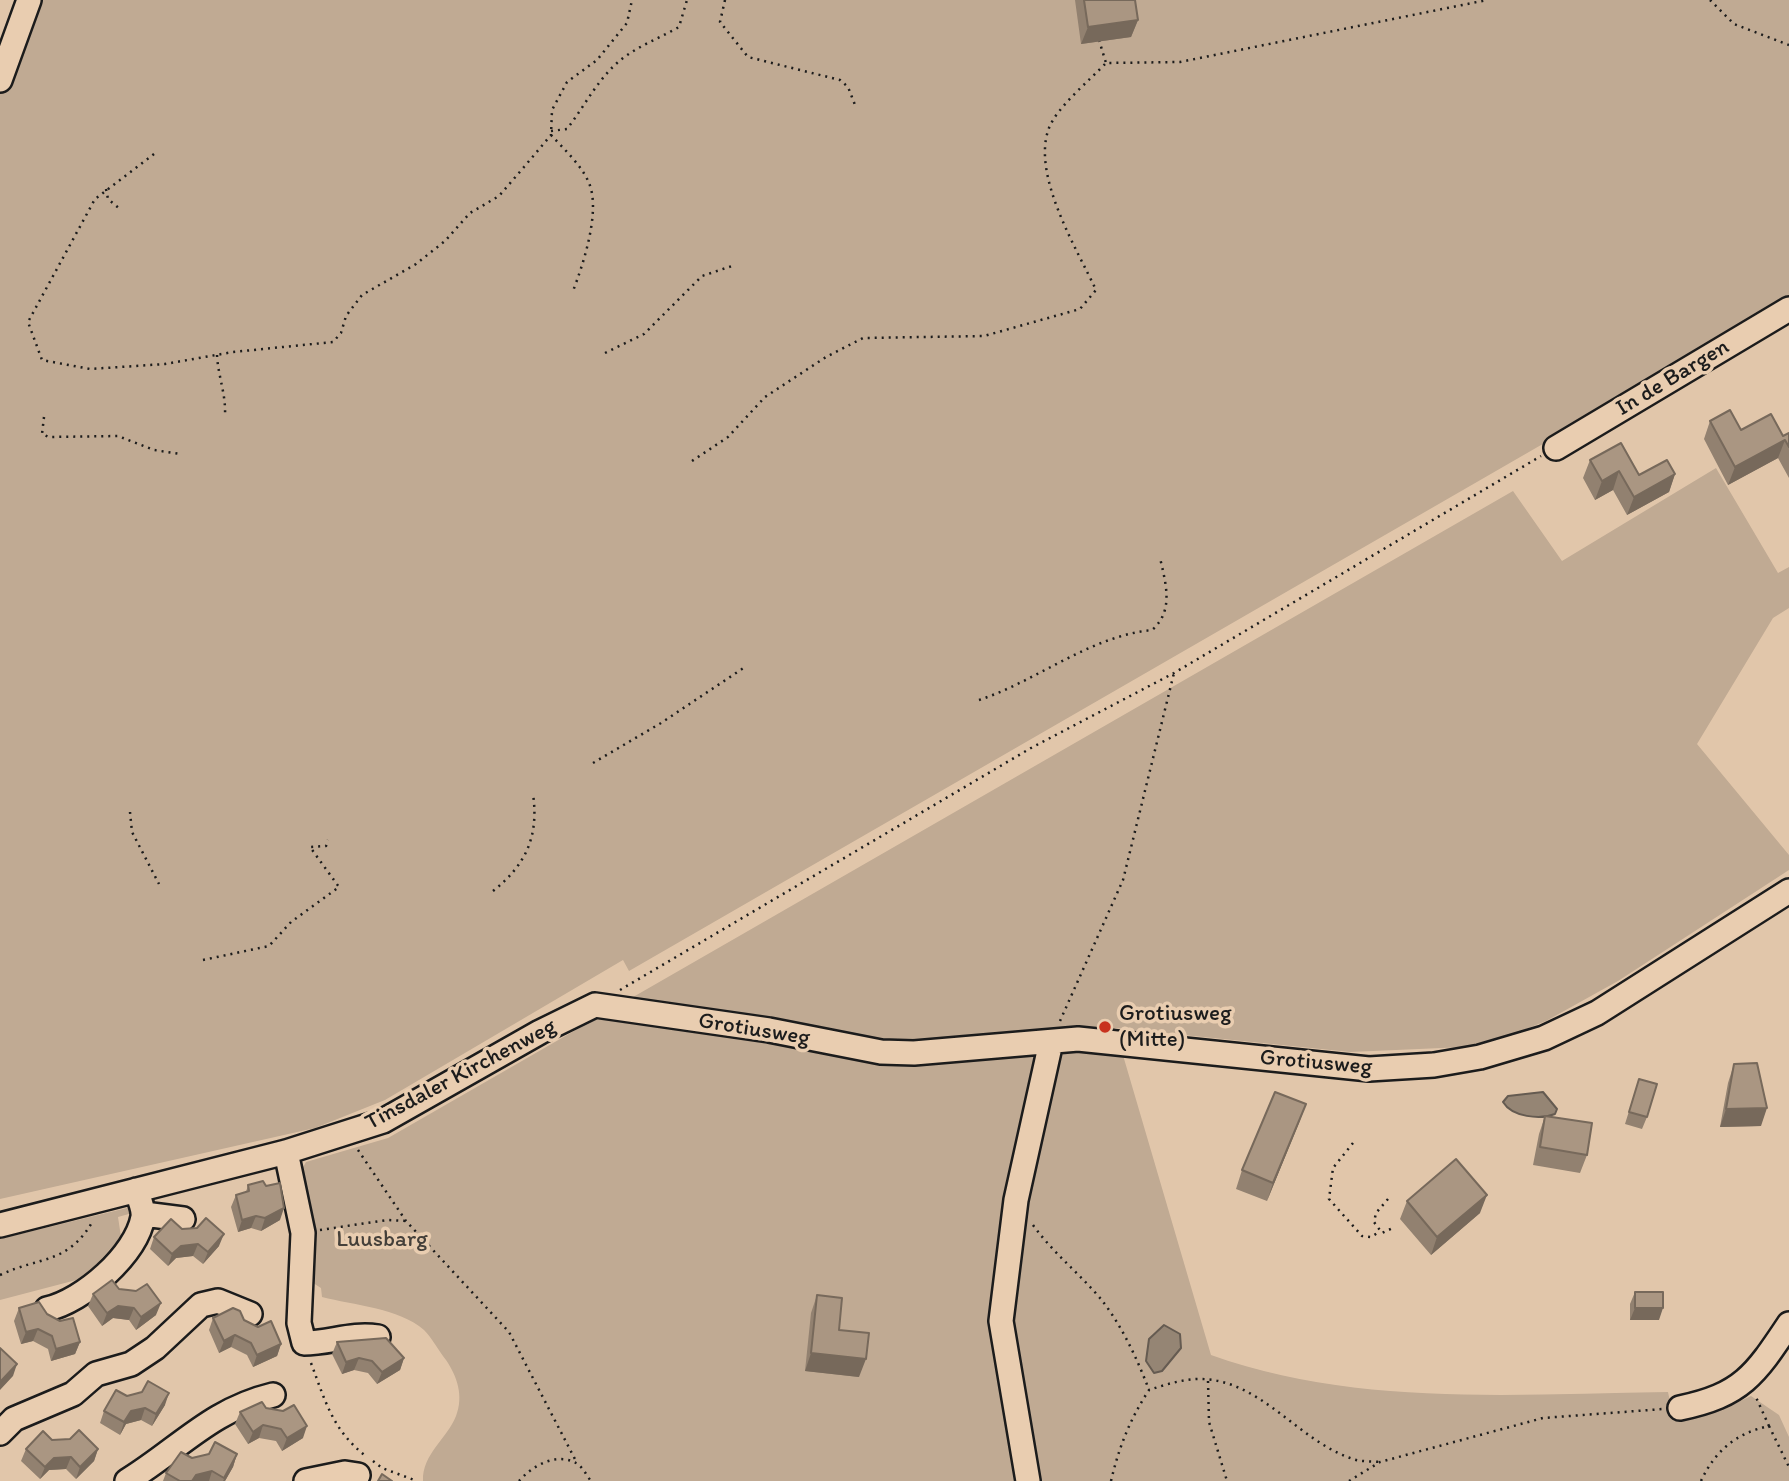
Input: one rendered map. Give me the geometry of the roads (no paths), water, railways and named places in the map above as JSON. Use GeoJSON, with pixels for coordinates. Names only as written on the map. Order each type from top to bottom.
{"type":"FeatureCollection","features":[{"type":"Feature","properties":{"kind":"street"},"geometry":{"type":"LineString","coordinates":[[0,80],[29,0]]}},
{"type":"Feature","properties":{"kind":"street","name":"In de Bargen"},"geometry":{"type":"LineString","coordinates":[[1556,448],[1789,309]]}},
{"type":"Feature","properties":{"kind":"street","name":"Grotiusweg"},"geometry":{"type":"LineString","coordinates":[[594,1005],[769,1030],[881,1052],[914,1053],[1078,1039],[1369,1069],[1434,1065],[1480,1057],[1544,1038],[1597,1013],[1789,891]]}},
{"type":"Feature","properties":{"kind":"street","name":"Tinsdaler Kirchenweg"},"geometry":{"type":"LineString","coordinates":[[0,1224],[286,1152],[383,1121],[540,1032],[594,1005]]}},
{"type":"Feature","properties":{"kind":"street"},"geometry":{"type":"LineString","coordinates":[[1028,1481],[1001,1321],[1016,1200],[1051,1042]]}},
{"type":"Feature","properties":{"kind":"street"},"geometry":{"type":"LineString","coordinates":[[286,1152],[303,1233],[299,1323],[304,1343],[321,1343],[359,1334],[378,1337]]}},
{"type":"Feature","properties":{"kind":"street"},"geometry":{"type":"LineString","coordinates":[[47,1309],[66,1305],[118,1263],[136,1238],[144,1214],[136,1190]]}},
{"type":"Feature","properties":{"kind":"street"},"geometry":{"type":"LineString","coordinates":[[144,1214],[183,1219]]}},
{"type":"Feature","properties":{"kind":"street"},"geometry":{"type":"LineString","coordinates":[[0,1433],[14,1419],[73,1394],[96,1374],[131,1364],[155,1348],[201,1305],[218,1301],[250,1314]]}},
{"type":"Feature","properties":{"kind":"street"},"geometry":{"type":"LineString","coordinates":[[1680,1408],[1720,1397],[1748,1380],[1789,1324]]}},
{"type":"Feature","properties":{"kind":"street"},"geometry":{"type":"LineString","coordinates":[[127,1481],[182,1444],[216,1416],[272,1395]]}},
{"type":"Feature","properties":{"kind":"street"},"geometry":{"type":"LineString","coordinates":[[306,1481],[345,1473],[358,1475]]}},
{"type":"Feature","properties":{"kind":"place","name":"Grotiusweg (Mitte)"},"geometry":{"type":"Point","coordinates":[1105,1027]}},
{"type":"Feature","properties":{"kind":"park label","name":"Luusbarg"},"geometry":{"type":"Point","coordinates":[382,1240]}}]}
